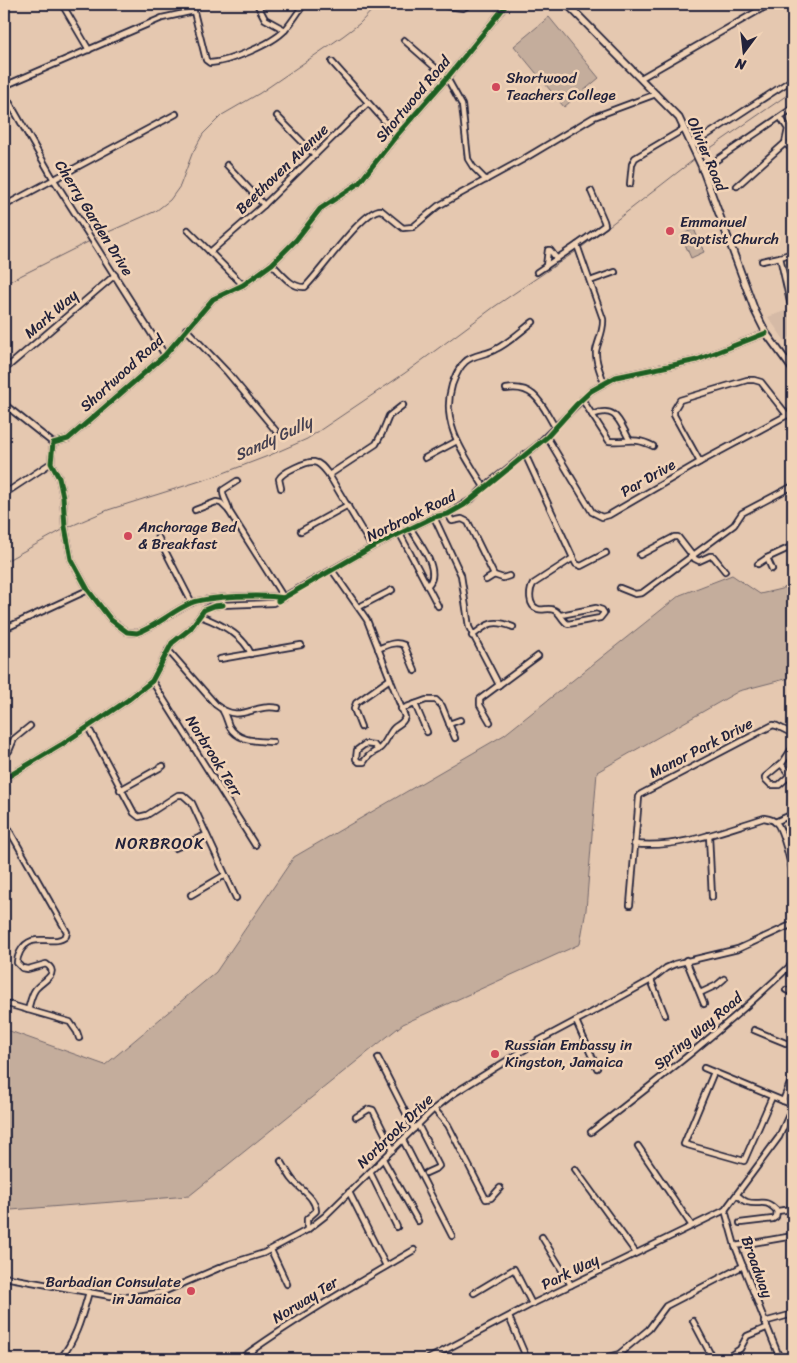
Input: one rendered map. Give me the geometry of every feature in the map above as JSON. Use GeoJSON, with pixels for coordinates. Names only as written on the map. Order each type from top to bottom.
{"type":"FeatureCollection","features":[{"type":"Feature","properties":{"kind":"main road","name":"Olivier Road"},"geometry":{"type":"LineString","coordinates":[[567,4],[679,118],[702,168],[755,311],[766,333],[793,370]]}},
{"type":"Feature","properties":{"kind":"street"},"geometry":{"type":"LineString","coordinates":[[62,4],[89,50]]}},
{"type":"Feature","properties":{"kind":"street"},"geometry":{"type":"LineString","coordinates":[[192,4],[206,60],[210,63],[216,63],[263,45],[285,30],[304,4]]}},
{"type":"Feature","properties":{"kind":"street"},"geometry":{"type":"LineString","coordinates":[[257,4],[265,19],[285,30]]}},
{"type":"Feature","properties":{"kind":"street"},"geometry":{"type":"LineString","coordinates":[[448,6],[464,8],[470,4]]}},
{"type":"Feature","properties":{"kind":"street"},"geometry":{"type":"LineString","coordinates":[[497,4],[505,6]]}},
{"type":"Feature","properties":{"kind":"street"},"geometry":{"type":"LineString","coordinates":[[641,78],[770,4]]}},
{"type":"Feature","properties":{"kind":"street","name":"Shortwood Road"},"geometry":{"type":"LineString","coordinates":[[53,443],[68,439],[164,355],[213,299],[242,285],[272,264],[296,240],[320,209],[359,183],[505,6]]}},
{"type":"Feature","properties":{"kind":"street"},"geometry":{"type":"LineString","coordinates":[[4,86],[162,18],[194,11]]}},
{"type":"Feature","properties":{"kind":"street"},"geometry":{"type":"LineString","coordinates":[[404,40],[447,78],[462,105],[468,159],[486,180]]}},
{"type":"Feature","properties":{"kind":"street"},"geometry":{"type":"LineString","coordinates":[[332,62],[397,135]]}},
{"type":"Feature","properties":{"kind":"street"},"geometry":{"type":"LineString","coordinates":[[693,147],[793,79]]}},
{"type":"Feature","properties":{"kind":"street","name":"Cherry Garden Drive"},"geometry":{"type":"LineString","coordinates":[[4,93],[54,180],[164,355]]}},
{"type":"Feature","properties":{"kind":"street"},"geometry":{"type":"LineString","coordinates":[[272,264],[284,277],[294,284],[301,287],[305,286],[358,225],[374,210],[381,210],[400,226],[409,228],[438,206],[594,117],[657,94]]}},
{"type":"Feature","properties":{"kind":"street","name":"Beethoven Avenue"},"geometry":{"type":"LineString","coordinates":[[210,252],[264,205],[368,103]]}},
{"type":"Feature","properties":{"kind":"street"},"geometry":{"type":"LineString","coordinates":[[702,168],[781,118],[793,108]]}},
{"type":"Feature","properties":{"kind":"street"},"geometry":{"type":"LineString","coordinates":[[4,206],[176,114]]}},
{"type":"Feature","properties":{"kind":"street"},"geometry":{"type":"LineString","coordinates":[[277,116],[315,155]]}},
{"type":"Feature","properties":{"kind":"street"},"geometry":{"type":"LineString","coordinates":[[737,186],[785,143],[788,129],[781,118]]}},
{"type":"Feature","properties":{"kind":"street"},"geometry":{"type":"LineString","coordinates":[[630,184],[632,164],[635,158],[684,129]]}},
{"type":"Feature","properties":{"kind":"street"},"geometry":{"type":"LineString","coordinates":[[785,143],[793,150]]}},
{"type":"Feature","properties":{"kind":"street"},"geometry":{"type":"LineString","coordinates":[[227,165],[264,205]]}},
{"type":"Feature","properties":{"kind":"street"},"geometry":{"type":"LineString","coordinates":[[537,272],[604,224],[592,191]]}},
{"type":"Feature","properties":{"kind":"street"},"geometry":{"type":"LineString","coordinates":[[188,230],[242,285]]}},
{"type":"Feature","properties":{"kind":"street"},"geometry":{"type":"LineString","coordinates":[[577,245],[603,319],[604,327],[596,353],[596,361],[604,383]]}},
{"type":"Feature","properties":{"kind":"street"},"geometry":{"type":"LineString","coordinates":[[546,266],[548,250],[557,259]]}},
{"type":"Feature","properties":{"kind":"street"},"geometry":{"type":"LineString","coordinates":[[762,261],[793,253]]}},
{"type":"Feature","properties":{"kind":"street"},"geometry":{"type":"LineString","coordinates":[[780,257],[790,302]]}},
{"type":"Feature","properties":{"kind":"street"},"geometry":{"type":"LineString","coordinates":[[590,281],[615,272]]}},
{"type":"Feature","properties":{"kind":"street","name":"Mark Way"},"geometry":{"type":"LineString","coordinates":[[4,370],[115,275]]}},
{"type":"Feature","properties":{"kind":"street"},"geometry":{"type":"LineString","coordinates":[[484,488],[453,434],[448,411],[452,387],[459,368],[470,358],[494,351],[533,322]]}},
{"type":"Feature","properties":{"kind":"street"},"geometry":{"type":"LineString","coordinates":[[186,329],[227,372],[276,431]]}},
{"type":"Feature","properties":{"kind":"street","name":"Norbrook Road"},"geometry":{"type":"LineString","coordinates":[[4,779],[88,727],[128,700],[152,680],[172,643],[190,629],[204,610],[214,606],[273,602],[284,598],[372,547],[434,517],[448,514],[472,499],[547,436],[582,399],[616,377],[697,360],[766,333]]}},
{"type":"Feature","properties":{"kind":"street"},"geometry":{"type":"LineString","coordinates":[[700,462],[674,415],[674,410],[680,400],[748,380],[754,380],[760,382],[787,414]]}},
{"type":"Feature","properties":{"kind":"street"},"geometry":{"type":"LineString","coordinates":[[506,389],[520,387],[531,392],[537,397],[555,427]]}},
{"type":"Feature","properties":{"kind":"street"},"geometry":{"type":"LineString","coordinates":[[582,399],[609,441],[643,441],[653,446]]}},
{"type":"Feature","properties":{"kind":"street"},"geometry":{"type":"LineString","coordinates":[[4,404],[53,443],[51,463],[58,478],[63,497],[69,554],[88,590],[111,620],[126,632],[143,631],[192,603],[260,595],[284,598]]}},
{"type":"Feature","properties":{"kind":"street"},"geometry":{"type":"LineString","coordinates":[[329,475],[376,444],[389,416],[403,405]]}},
{"type":"Feature","properties":{"kind":"street"},"geometry":{"type":"LineString","coordinates":[[592,415],[604,411],[612,413],[616,416],[629,440]]}},
{"type":"Feature","properties":{"kind":"street","name":"Par Drive"},"geometry":{"type":"LineString","coordinates":[[547,436],[592,512],[602,517],[609,515],[700,462],[793,412]]}},
{"type":"Feature","properties":{"kind":"street"},"geometry":{"type":"LineString","coordinates":[[425,458],[457,441]]}},
{"type":"Feature","properties":{"kind":"street"},"geometry":{"type":"LineString","coordinates":[[525,454],[576,564],[581,566],[606,553]]}},
{"type":"Feature","properties":{"kind":"street"},"geometry":{"type":"LineString","coordinates":[[280,488],[279,478],[283,473],[309,463],[315,462],[320,465],[329,475],[372,547]]}},
{"type":"Feature","properties":{"kind":"street"},"geometry":{"type":"LineString","coordinates":[[4,494],[51,463]]}},
{"type":"Feature","properties":{"kind":"street"},"geometry":{"type":"LineString","coordinates":[[228,511],[229,507],[223,497],[223,490],[237,481]]}},
{"type":"Feature","properties":{"kind":"street"},"geometry":{"type":"LineString","coordinates":[[620,588],[635,594],[642,593],[734,525],[742,513],[793,486]]}},
{"type":"Feature","properties":{"kind":"street"},"geometry":{"type":"LineString","coordinates":[[195,510],[216,502],[221,503],[284,598]]}},
{"type":"Feature","properties":{"kind":"street"},"geometry":{"type":"LineString","coordinates":[[301,531],[348,505]]}},
{"type":"Feature","properties":{"kind":"street"},"geometry":{"type":"LineString","coordinates":[[448,514],[452,521],[462,519],[468,522],[494,575],[500,578],[508,576]]}},
{"type":"Feature","properties":{"kind":"street"},"geometry":{"type":"LineString","coordinates":[[434,517],[462,575],[469,627],[472,636],[499,685]]}},
{"type":"Feature","properties":{"kind":"street"},"geometry":{"type":"LineString","coordinates":[[411,529],[433,569],[433,579],[427,586]]}},
{"type":"Feature","properties":{"kind":"street"},"geometry":{"type":"LineString","coordinates":[[400,534],[438,606]]}},
{"type":"Feature","properties":{"kind":"street"},"geometry":{"type":"LineString","coordinates":[[640,555],[676,537],[680,538],[693,556],[700,561],[713,556],[725,571]]}},
{"type":"Feature","properties":{"kind":"street"},"geometry":{"type":"LineString","coordinates":[[158,538],[192,603]]}},
{"type":"Feature","properties":{"kind":"street"},"geometry":{"type":"LineString","coordinates":[[758,564],[767,558],[793,548]]}},
{"type":"Feature","properties":{"kind":"street"},"geometry":{"type":"LineString","coordinates":[[561,615],[596,608],[604,613],[600,618],[568,624],[564,622],[561,615],[553,610],[535,608],[530,595],[533,584],[573,558]]}},
{"type":"Feature","properties":{"kind":"street"},"geometry":{"type":"LineString","coordinates":[[767,558],[772,569]]}},
{"type":"Feature","properties":{"kind":"street"},"geometry":{"type":"LineString","coordinates":[[332,570],[367,620],[405,717],[405,720],[392,729],[384,744],[378,750],[369,753],[364,762],[359,762],[356,759],[357,750],[366,744],[374,745],[378,750]]}},
{"type":"Feature","properties":{"kind":"street"},"geometry":{"type":"LineString","coordinates":[[486,580],[494,575]]}},
{"type":"Feature","properties":{"kind":"street"},"geometry":{"type":"LineString","coordinates":[[4,629],[88,590]]}},
{"type":"Feature","properties":{"kind":"street"},"geometry":{"type":"LineString","coordinates":[[359,606],[392,590]]}},
{"type":"Feature","properties":{"kind":"street"},"geometry":{"type":"LineString","coordinates":[[200,616],[228,629],[245,643],[251,654]]}},
{"type":"Feature","properties":{"kind":"street"},"geometry":{"type":"LineString","coordinates":[[472,636],[484,626],[495,622],[513,627]]}},
{"type":"Feature","properties":{"kind":"street"},"geometry":{"type":"LineString","coordinates":[[378,649],[392,644],[400,643],[404,645],[415,671]]}},
{"type":"Feature","properties":{"kind":"street"},"geometry":{"type":"LineString","coordinates":[[220,659],[301,645]]}},
{"type":"Feature","properties":{"kind":"street"},"geometry":{"type":"LineString","coordinates":[[168,650],[223,711],[230,714],[239,714],[269,706],[278,708]]}},
{"type":"Feature","properties":{"kind":"street"},"geometry":{"type":"LineString","coordinates":[[490,722],[480,705],[480,699],[538,656]]}},
{"type":"Feature","properties":{"kind":"street"},"geometry":{"type":"LineString","coordinates":[[361,727],[354,709],[356,702],[390,679]]}},
{"type":"Feature","properties":{"kind":"street","name":"Norbrook Terr"},"geometry":{"type":"LineString","coordinates":[[152,680],[255,845]]}},
{"type":"Feature","properties":{"kind":"street"},"geometry":{"type":"LineString","coordinates":[[402,709],[426,700],[436,700],[442,706],[455,738]]}},
{"type":"Feature","properties":{"kind":"street"},"geometry":{"type":"LineString","coordinates":[[415,704],[427,732]]}},
{"type":"Feature","properties":{"kind":"street"},"geometry":{"type":"LineString","coordinates":[[223,711],[230,727],[240,737],[256,741],[273,742]]}},
{"type":"Feature","properties":{"kind":"street"},"geometry":{"type":"LineString","coordinates":[[449,724],[460,720]]}},
{"type":"Feature","properties":{"kind":"street"},"geometry":{"type":"LineString","coordinates":[[4,755],[9,751],[14,739],[30,726]]}},
{"type":"Feature","properties":{"kind":"street","name":"Manor Park Drive"},"geometry":{"type":"LineString","coordinates":[[630,905],[639,797],[644,792],[773,726],[793,734]]}},
{"type":"Feature","properties":{"kind":"street"},"geometry":{"type":"LineString","coordinates":[[88,727],[120,790],[134,813],[139,817],[147,815],[178,795],[183,795],[192,803],[236,898]]}},
{"type":"Feature","properties":{"kind":"street"},"geometry":{"type":"LineString","coordinates":[[781,764],[790,776],[779,785],[771,785],[765,780],[765,777],[781,764],[793,747]]}},
{"type":"Feature","properties":{"kind":"street"},"geometry":{"type":"LineString","coordinates":[[120,790],[163,766]]}},
{"type":"Feature","properties":{"kind":"street"},"geometry":{"type":"LineString","coordinates":[[775,822],[793,814]]}},
{"type":"Feature","properties":{"kind":"street"},"geometry":{"type":"LineString","coordinates":[[634,844],[659,845],[681,842],[764,818],[775,822],[780,829],[793,873]]}},
{"type":"Feature","properties":{"kind":"street"},"geometry":{"type":"LineString","coordinates":[[4,821],[67,932],[66,936],[61,940],[30,941],[22,948],[17,958],[17,963],[22,968],[28,969],[44,964],[52,969],[51,976],[35,989],[28,1010]]}},
{"type":"Feature","properties":{"kind":"street"},"geometry":{"type":"LineString","coordinates":[[175,848],[206,835]]}},
{"type":"Feature","properties":{"kind":"street"},"geometry":{"type":"LineString","coordinates":[[710,835],[712,897]]}},
{"type":"Feature","properties":{"kind":"street"},"geometry":{"type":"LineString","coordinates":[[191,895],[225,875]]}},
{"type":"Feature","properties":{"kind":"street","name":"Norbrook Drive"},"geometry":{"type":"LineString","coordinates":[[4,1278],[90,1292],[130,1296],[163,1292],[226,1265],[271,1250],[307,1230],[325,1216],[434,1109],[453,1094],[540,1040],[651,980],[666,968],[686,960],[738,949],[793,924]]}},
{"type":"Feature","properties":{"kind":"street"},"geometry":{"type":"LineString","coordinates":[[686,960],[704,1004]]}},
{"type":"Feature","properties":{"kind":"street","name":"Spring Way Road"},"geometry":{"type":"LineString","coordinates":[[591,1132],[704,1043],[760,995],[793,963]]}},
{"type":"Feature","properties":{"kind":"street"},"geometry":{"type":"LineString","coordinates":[[700,993],[717,985],[724,979]]}},
{"type":"Feature","properties":{"kind":"street"},"geometry":{"type":"LineString","coordinates":[[651,980],[665,1015]]}},
{"type":"Feature","properties":{"kind":"street"},"geometry":{"type":"LineString","coordinates":[[786,990],[793,993]]}},
{"type":"Feature","properties":{"kind":"street"},"geometry":{"type":"LineString","coordinates":[[4,1002],[70,1022],[78,1032],[79,1038]]}},
{"type":"Feature","properties":{"kind":"street"},"geometry":{"type":"LineString","coordinates":[[576,1021],[597,1068]]}},
{"type":"Feature","properties":{"kind":"street"},"geometry":{"type":"LineString","coordinates":[[754,1030],[793,1046]]}},
{"type":"Feature","properties":{"kind":"street"},"geometry":{"type":"LineString","coordinates":[[378,1058],[439,1166],[426,1173]]}},
{"type":"Feature","properties":{"kind":"street"},"geometry":{"type":"LineString","coordinates":[[704,1068],[793,1106],[779,1137],[725,1210]]}},
{"type":"Feature","properties":{"kind":"street"},"geometry":{"type":"LineString","coordinates":[[714,1072],[684,1144],[744,1162],[772,1097]]}},
{"type":"Feature","properties":{"kind":"street"},"geometry":{"type":"LineString","coordinates":[[783,1101],[793,1076]]}},
{"type":"Feature","properties":{"kind":"street"},"geometry":{"type":"LineString","coordinates":[[434,1109],[448,1125],[486,1199],[492,1198],[500,1188]]}},
{"type":"Feature","properties":{"kind":"street"},"geometry":{"type":"LineString","coordinates":[[356,1117],[369,1110],[373,1110],[393,1150]]}},
{"type":"Feature","properties":{"kind":"street"},"geometry":{"type":"LineString","coordinates":[[403,1140],[452,1236]]}},
{"type":"Feature","properties":{"kind":"street"},"geometry":{"type":"LineString","coordinates":[[638,1146],[692,1226]]}},
{"type":"Feature","properties":{"kind":"street"},"geometry":{"type":"LineString","coordinates":[[383,1159],[418,1221]]}},
{"type":"Feature","properties":{"kind":"street"},"geometry":{"type":"LineString","coordinates":[[281,1161],[292,1179],[312,1199],[315,1206],[316,1211],[307,1219],[307,1230]]}},
{"type":"Feature","properties":{"kind":"street"},"geometry":{"type":"LineString","coordinates":[[575,1169],[636,1253]]}},
{"type":"Feature","properties":{"kind":"street"},"geometry":{"type":"LineString","coordinates":[[370,1172],[397,1227]]}},
{"type":"Feature","properties":{"kind":"street"},"geometry":{"type":"LineString","coordinates":[[349,1192],[386,1266]]}},
{"type":"Feature","properties":{"kind":"street"},"geometry":{"type":"LineString","coordinates":[[737,1194],[748,1202],[766,1202],[771,1204],[777,1211]]}},
{"type":"Feature","properties":{"kind":"street"},"geometry":{"type":"LineString","coordinates":[[777,1211],[793,1209]]}},
{"type":"Feature","properties":{"kind":"street","name":"Park Way"},"geometry":{"type":"LineString","coordinates":[[428,1359],[532,1304],[725,1210]]}},
{"type":"Feature","properties":{"kind":"street","name":"Broadway"},"geometry":{"type":"LineString","coordinates":[[725,1210],[735,1246],[777,1358]]}},
{"type":"Feature","properties":{"kind":"street"},"geometry":{"type":"LineString","coordinates":[[740,1223],[773,1219],[777,1215],[777,1211]]}},
{"type":"Feature","properties":{"kind":"street"},"geometry":{"type":"LineString","coordinates":[[735,1246],[793,1236]]}},
{"type":"Feature","properties":{"kind":"street"},"geometry":{"type":"LineString","coordinates":[[542,1237],[572,1285]]}},
{"type":"Feature","properties":{"kind":"street"},"geometry":{"type":"LineString","coordinates":[[271,1250],[287,1284]]}},
{"type":"Feature","properties":{"kind":"street","name":"Norway Ter"},"geometry":{"type":"LineString","coordinates":[[240,1359],[326,1301],[414,1250]]}},
{"type":"Feature","properties":{"kind":"street"},"geometry":{"type":"LineString","coordinates":[[600,1359],[621,1357],[649,1328],[666,1306],[743,1266]]}},
{"type":"Feature","properties":{"kind":"street"},"geometry":{"type":"LineString","coordinates":[[474,1293],[514,1268],[532,1304]]}},
{"type":"Feature","properties":{"kind":"street"},"geometry":{"type":"LineString","coordinates":[[60,1359],[71,1344],[90,1292]]}},
{"type":"Feature","properties":{"kind":"street"},"geometry":{"type":"LineString","coordinates":[[764,1322],[793,1314]]}},
{"type":"Feature","properties":{"kind":"street"},"geometry":{"type":"LineString","coordinates":[[508,1317],[527,1359]]}},
{"type":"Feature","properties":{"kind":"street"},"geometry":{"type":"LineString","coordinates":[[693,1320],[713,1359]]}},
{"type":"Feature","properties":{"kind":"street"},"geometry":{"type":"LineString","coordinates":[[725,1359],[740,1349],[747,1336],[766,1328]]}},
{"type":"Feature","properties":{"kind":"shaded area"},"geometry":{"type":"Polygon","coordinates":[[[549,17],[599,78],[564,107],[514,46],[549,17]]]}},
{"type":"Feature","properties":{"kind":"shaded area"},"geometry":{"type":"Polygon","coordinates":[[[694,229],[704,252],[691,258],[681,235],[694,229]]]}},
{"type":"Feature","properties":{"kind":"shaded area"},"geometry":{"type":"Polygon","coordinates":[[[793,308],[793,335],[785,341],[768,317],[793,308]]]}},
{"type":"Feature","properties":{"kind":"shaded area"},"geometry":{"type":"Polygon","coordinates":[[[732,575],[760,594],[793,584],[793,677],[739,691],[597,772],[586,910],[580,944],[403,1024],[189,1196],[11,1210],[4,1203],[4,1029],[105,1065],[216,972],[294,857],[504,735],[680,595],[732,575]]]}},
{"type":"Feature","properties":{"kind":"waterway"},"geometry":{"type":"LineString","coordinates":[[97,237],[156,211],[170,200],[180,186],[192,154],[203,134],[222,115],[260,93],[343,36],[359,24],[378,4]]}},
{"type":"Feature","properties":{"kind":"waterway"},"geometry":{"type":"LineString","coordinates":[[699,156],[793,91]]}},
{"type":"Feature","properties":{"kind":"waterway"},"geometry":{"type":"LineString","coordinates":[[582,247],[696,158]]}},
{"type":"Feature","properties":{"kind":"waterway"},"geometry":{"type":"LineString","coordinates":[[4,284],[90,241]]}},
{"type":"Feature","properties":{"kind":"waterway","name":"Sandy Gully"},"geometry":{"type":"LineString","coordinates":[[4,562],[64,529],[108,510],[213,477],[307,439],[405,373],[494,307],[575,252]]}},
{"type":"Feature","properties":{"kind":"cycle path"},"geometry":{"type":"LineString","coordinates":[[284,598],[237,596],[199,601],[184,606],[144,630],[137,633],[127,632],[111,620],[88,590],[71,559],[65,527],[63,497],[59,478],[51,463],[53,443],[68,439],[165,355],[213,299],[243,285],[272,264],[296,240],[320,209],[359,183],[507,4]]}},
{"type":"Feature","properties":{"kind":"cycle path"},"geometry":{"type":"LineString","coordinates":[[278,601],[372,547],[434,517],[448,514],[464,505],[547,437],[591,391],[616,377],[697,360],[766,333]]}},
{"type":"Feature","properties":{"kind":"cycle path"},"geometry":{"type":"LineString","coordinates":[[4,779],[61,745],[128,700],[152,681],[172,643],[190,629],[204,610],[223,605]]}},
{"type":"Feature","properties":{"kind":"place","name":"Shortwood Teachers College"},"geometry":{"type":"Point","coordinates":[496,87]}},
{"type":"Feature","properties":{"kind":"place","name":"Emmanuel Baptist Church"},"geometry":{"type":"Point","coordinates":[670,231]}},
{"type":"Feature","properties":{"kind":"place","name":"Anchorage Bed & Breakfast"},"geometry":{"type":"Point","coordinates":[128,536]}},
{"type":"Feature","properties":{"kind":"place","name":"Russian Embassy in Kingston, Jamaica"},"geometry":{"type":"Point","coordinates":[495,1054]}},
{"type":"Feature","properties":{"kind":"place","name":"Barbadian Consulate in Jamaica"},"geometry":{"type":"Point","coordinates":[191,1291]}},
{"type":"Feature","properties":{"kind":"district","name":"NORBROOK"},"geometry":{"type":"Point","coordinates":[160,843]}}]}
